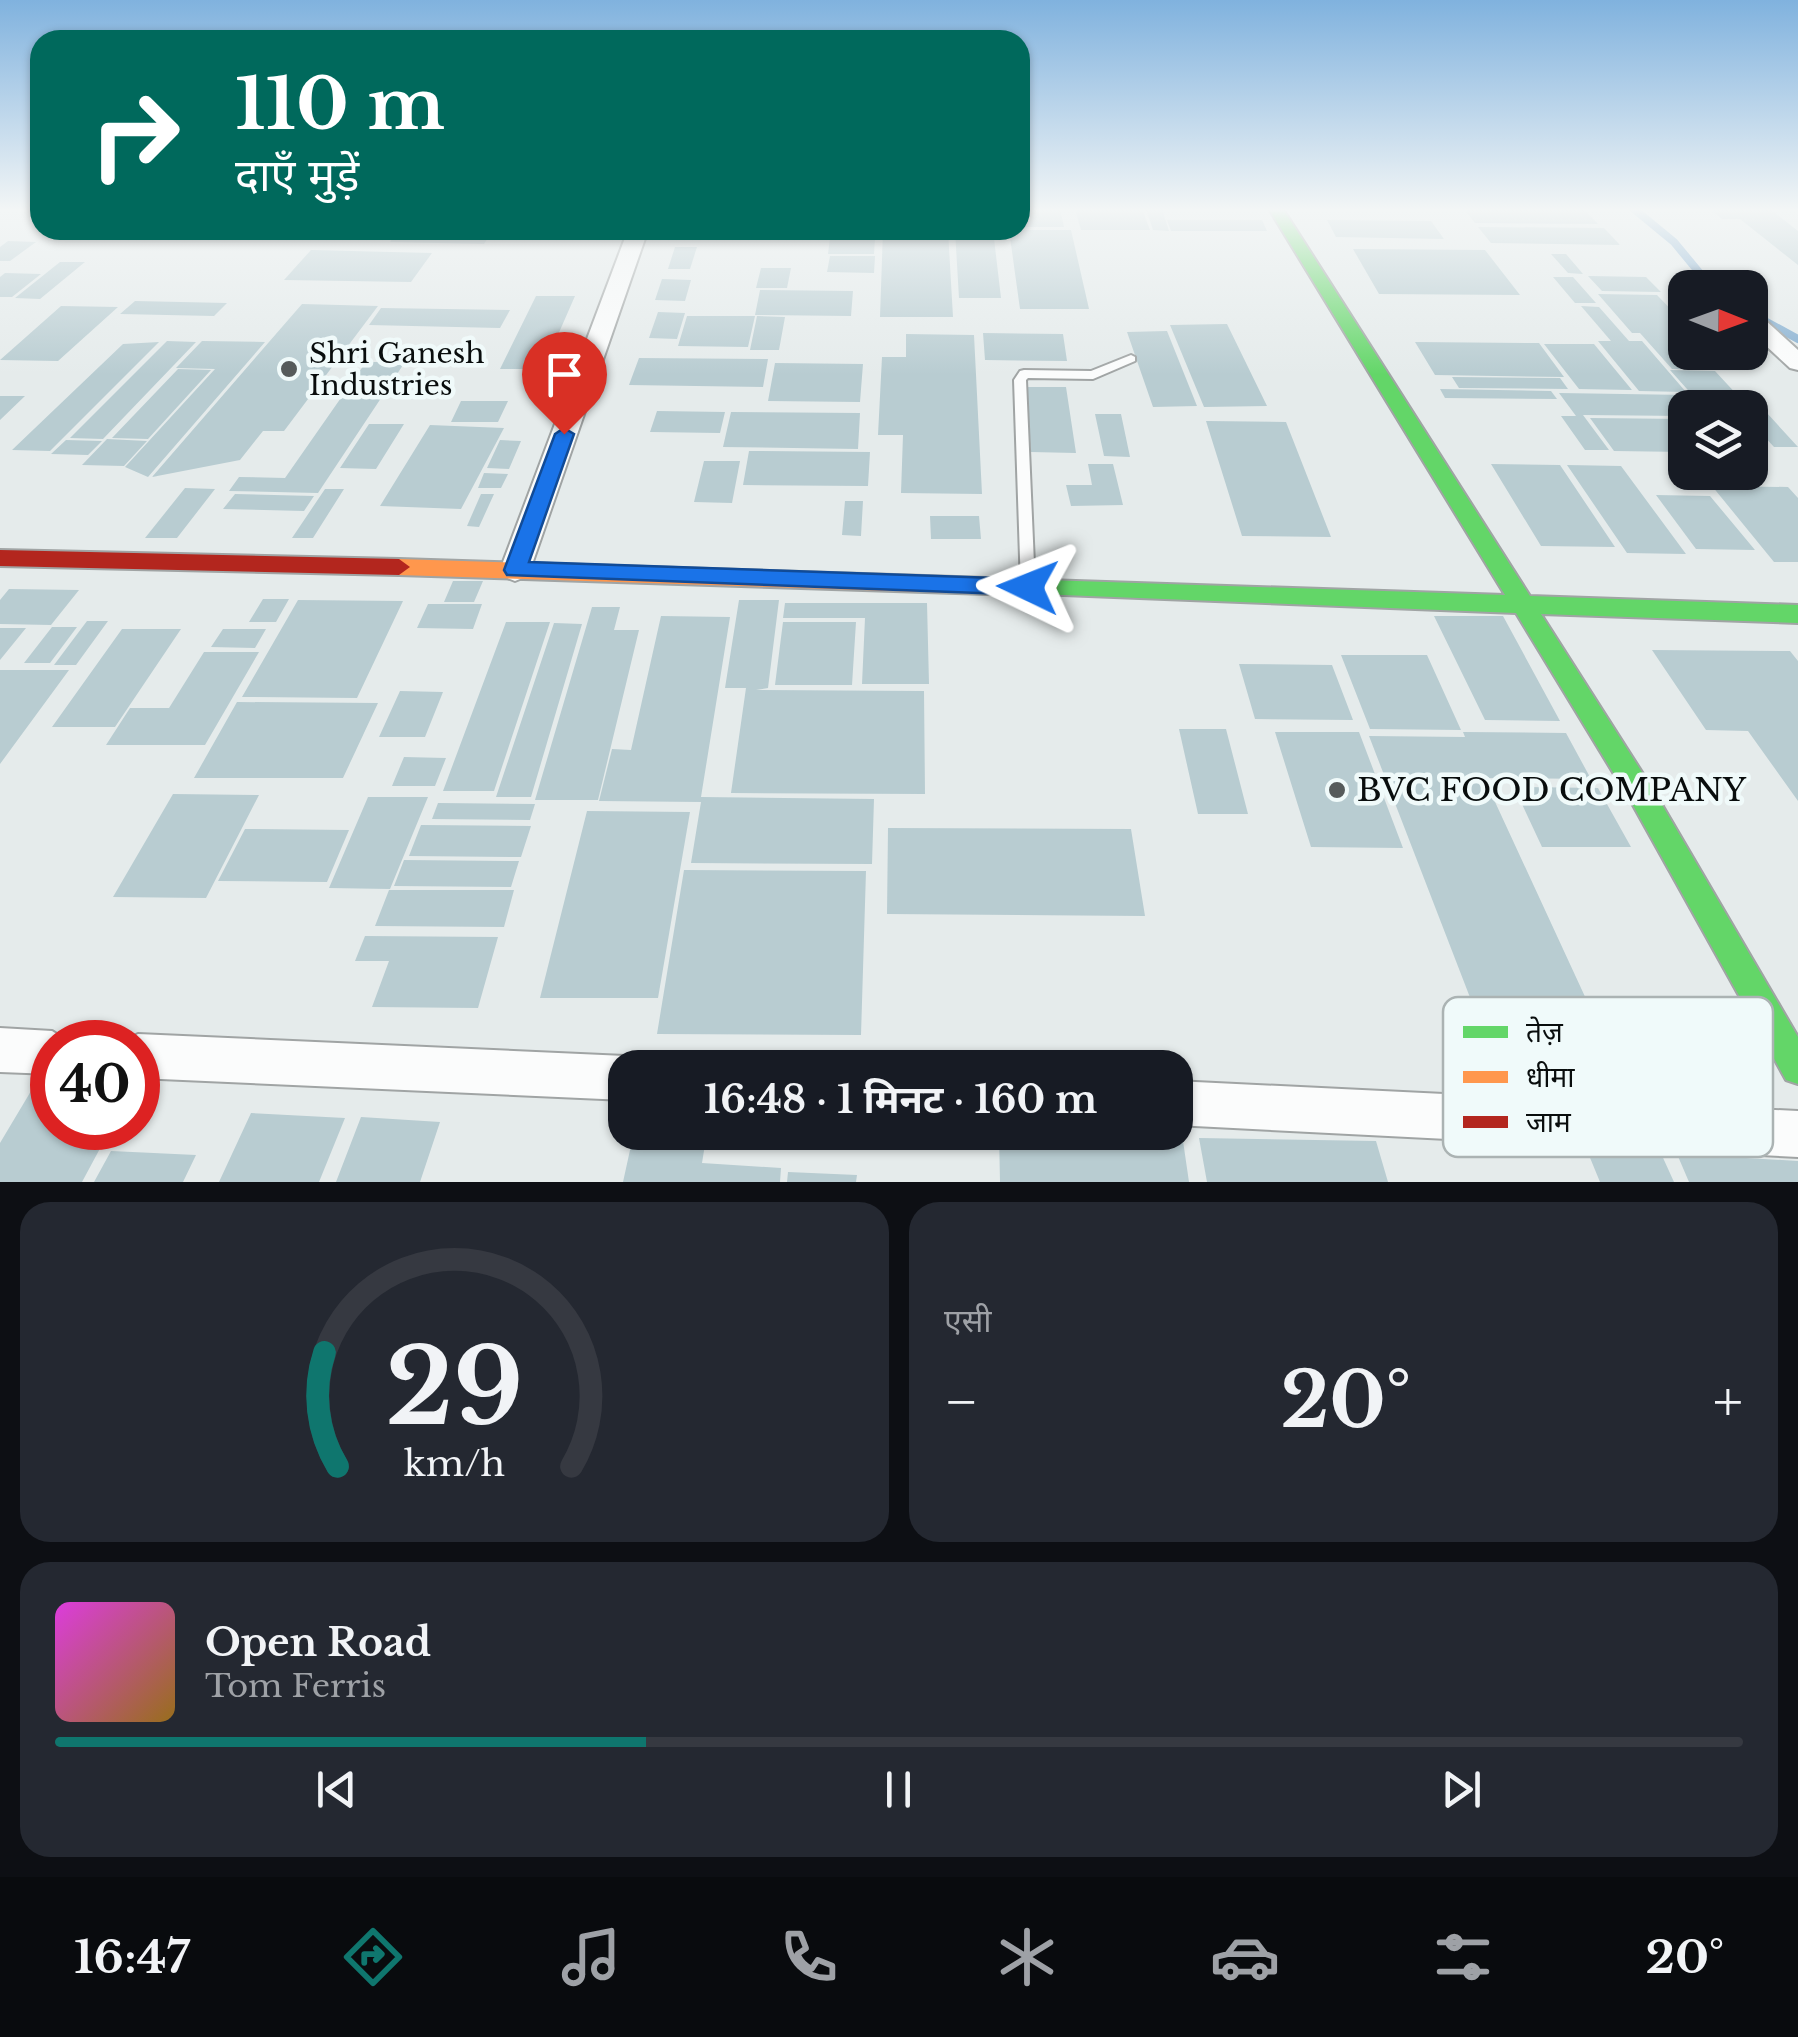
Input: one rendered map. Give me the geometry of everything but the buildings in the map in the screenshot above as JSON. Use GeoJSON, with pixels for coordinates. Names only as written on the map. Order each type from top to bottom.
{"type":"FeatureCollection","features":[{"type":"Feature","properties":{"kind":"street"},"geometry":{"type":"LineString","coordinates":[[515,570],[626,264]]}},
{"type":"Feature","properties":{"kind":"street"},"geometry":{"type":"LineString","coordinates":[[1310,264],[1644,799],[1757,997]]}},
{"type":"Feature","properties":{"kind":"street"},"geometry":{"type":"LineString","coordinates":[[1768,335],[1798,364]]}},
{"type":"Feature","properties":{"kind":"street"},"geometry":{"type":"LineString","coordinates":[[0,558],[515,570],[1798,614]]}},
{"type":"Feature","properties":{"kind":"street"},"geometry":{"type":"LineString","coordinates":[[1773,1024],[1798,1068]]}},
{"type":"Feature","properties":{"kind":"street"},"geometry":{"type":"LineString","coordinates":[[0,1050],[30,1051]]}},
{"type":"Feature","properties":{"kind":"street"},"geometry":{"type":"LineString","coordinates":[[160,1057],[608,1077]]}},
{"type":"Feature","properties":{"kind":"street"},"geometry":{"type":"LineString","coordinates":[[1193,1104],[1443,1116]]}},
{"type":"Feature","properties":{"kind":"street"},"geometry":{"type":"LineString","coordinates":[[1773,1133],[1798,1134]]}},
{"type":"Feature","properties":{"kind":"lane"},"geometry":{"type":"LineString","coordinates":[[1028,587],[1020,380],[1024,374],[1036,373],[1093,375],[1131,359]]}},
{"type":"Feature","properties":{"kind":"waterway"},"geometry":{"type":"LineString","coordinates":[[1692,264],[1697,270]]}},
{"type":"Feature","properties":{"kind":"waterway"},"geometry":{"type":"LineString","coordinates":[[1768,323],[1798,339]]}},
{"type":"Feature","properties":{"kind":"traffic: fast"},"geometry":{"type":"LineString","coordinates":[[1310,264],[1644,799],[1757,997]]}},
{"type":"Feature","properties":{"kind":"traffic: fast"},"geometry":{"type":"LineString","coordinates":[[1046,588],[1798,614]]}},
{"type":"Feature","properties":{"kind":"traffic: fast"},"geometry":{"type":"LineString","coordinates":[[1773,1024],[1798,1068]]}},
{"type":"Feature","properties":{"kind":"traffic: slow"},"geometry":{"type":"LineString","coordinates":[[399,567],[1046,588]]}},
{"type":"Feature","properties":{"kind":"traffic: jam"},"geometry":{"type":"LineString","coordinates":[[0,558],[399,567]]}},
{"type":"Feature","properties":{"kind":"place","name":"Shri Ganesh Industries"},"geometry":{"type":"Point","coordinates":[289,369]}},
{"type":"Feature","properties":{"kind":"place","name":"BVC FOOD COMPANY"},"geometry":{"type":"Point","coordinates":[1337,790]}},
{"type":"Feature","properties":{"kind":"route"},"geometry":{"type":"LineString","coordinates":[[564,434],[515,570],[1028,587]]}}]}
